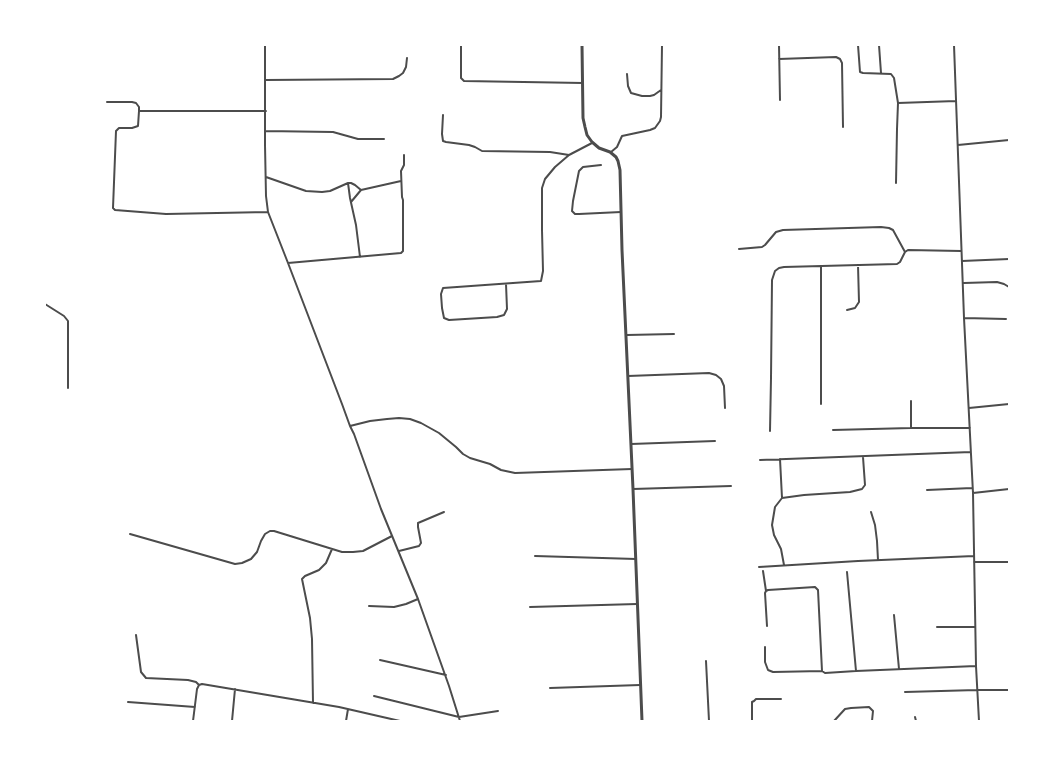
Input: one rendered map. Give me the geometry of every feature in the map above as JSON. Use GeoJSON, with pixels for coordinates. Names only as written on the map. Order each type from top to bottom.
{"type":"FeatureCollection","features":[{"type":"Feature","properties":{"kind":"street"},"geometry":{"type":"LineString","coordinates":[[266,45],[265,131],[266,196],[268,212],[418,599],[446,676],[460,721]]}},
{"type":"Feature","properties":{"kind":"street"},"geometry":{"type":"LineString","coordinates":[[461,45],[461,78],[464,81],[583,83]]}},
{"type":"Feature","properties":{"kind":"street"},"geometry":{"type":"LineString","coordinates":[[582,45],[584,127],[592,142],[599,148],[610,152],[616,158],[619,165],[642,721]]}},
{"type":"Feature","properties":{"kind":"street"},"geometry":{"type":"LineString","coordinates":[[610,152],[617,147],[622,136],[650,130],[658,125],[661,117],[662,45]]}},
{"type":"Feature","properties":{"kind":"street"},"geometry":{"type":"LineString","coordinates":[[779,45],[780,100]]}},
{"type":"Feature","properties":{"kind":"street"},"geometry":{"type":"LineString","coordinates":[[858,45],[860,72],[889,73],[893,75],[898,103],[896,129],[896,183]]}},
{"type":"Feature","properties":{"kind":"street"},"geometry":{"type":"LineString","coordinates":[[879,45],[881,73]]}},
{"type":"Feature","properties":{"kind":"street"},"geometry":{"type":"LineString","coordinates":[[954,45],[959,201],[973,493],[976,666],[979,721]]}},
{"type":"Feature","properties":{"kind":"street"},"geometry":{"type":"LineString","coordinates":[[779,59],[836,57],[840,59],[842,63],[843,127]]}},
{"type":"Feature","properties":{"kind":"street"},"geometry":{"type":"LineString","coordinates":[[266,80],[393,79],[403,73],[406,67],[407,58]]}},
{"type":"Feature","properties":{"kind":"street"},"geometry":{"type":"LineString","coordinates":[[627,74],[628,86],[631,93],[642,96],[650,96],[661,90]]}},
{"type":"Feature","properties":{"kind":"street"},"geometry":{"type":"LineString","coordinates":[[898,103],[956,101]]}},
{"type":"Feature","properties":{"kind":"street"},"geometry":{"type":"LineString","coordinates":[[107,102],[136,103],[139,106],[140,111],[138,126],[132,128],[119,128],[116,131],[113,208],[115,210],[166,214],[268,212]]}},
{"type":"Feature","properties":{"kind":"street"},"geometry":{"type":"LineString","coordinates":[[140,111],[266,111]]}},
{"type":"Feature","properties":{"kind":"street"},"geometry":{"type":"LineString","coordinates":[[443,114],[442,139],[446,142],[469,145],[482,152],[550,152],[569,155]]}},
{"type":"Feature","properties":{"kind":"street"},"geometry":{"type":"LineString","coordinates":[[265,131],[333,132],[358,139],[384,139]]}},
{"type":"Feature","properties":{"kind":"street"},"geometry":{"type":"LineString","coordinates":[[958,145],[1009,140]]}},
{"type":"Feature","properties":{"kind":"street"},"geometry":{"type":"LineString","coordinates":[[506,284],[507,309],[504,315],[497,317],[449,320],[444,318],[441,294],[443,288],[541,281],[543,272],[542,188],[546,179],[555,167],[569,155],[592,142]]}},
{"type":"Feature","properties":{"kind":"street"},"geometry":{"type":"LineString","coordinates":[[288,263],[401,253],[403,251],[403,200],[401,171],[404,165],[404,155]]}},
{"type":"Feature","properties":{"kind":"street"},"geometry":{"type":"LineString","coordinates":[[601,165],[583,167],[579,171],[572,211],[575,214],[621,212]]}},
{"type":"Feature","properties":{"kind":"street"},"geometry":{"type":"LineString","coordinates":[[266,177],[306,191],[330,191],[348,183],[355,185],[361,190]]}},
{"type":"Feature","properties":{"kind":"street"},"geometry":{"type":"LineString","coordinates":[[351,202],[361,190],[401,181]]}},
{"type":"Feature","properties":{"kind":"street"},"geometry":{"type":"LineString","coordinates":[[348,183],[360,257]]}},
{"type":"Feature","properties":{"kind":"street"},"geometry":{"type":"LineString","coordinates":[[738,248],[762,247],[766,245],[773,235],[783,230],[882,227],[893,230],[905,252]]}},
{"type":"Feature","properties":{"kind":"street"},"geometry":{"type":"LineString","coordinates":[[770,431],[771,321],[773,275],[775,271],[779,268],[897,264],[908,250],[962,251]]}},
{"type":"Feature","properties":{"kind":"street"},"geometry":{"type":"LineString","coordinates":[[962,261],[1009,259]]}},
{"type":"Feature","properties":{"kind":"street"},"geometry":{"type":"LineString","coordinates":[[846,310],[854,308],[859,302],[858,265]]}},
{"type":"Feature","properties":{"kind":"street"},"geometry":{"type":"LineString","coordinates":[[821,266],[821,404]]}},
{"type":"Feature","properties":{"kind":"street"},"geometry":{"type":"LineString","coordinates":[[964,283],[997,282],[1004,284],[1009,288]]}},
{"type":"Feature","properties":{"kind":"street"},"geometry":{"type":"LineString","coordinates":[[45,304],[64,316],[68,321],[68,388]]}},
{"type":"Feature","properties":{"kind":"street"},"geometry":{"type":"LineString","coordinates":[[964,318],[1006,319]]}},
{"type":"Feature","properties":{"kind":"street"},"geometry":{"type":"LineString","coordinates":[[627,334],[674,334]]}},
{"type":"Feature","properties":{"kind":"street"},"geometry":{"type":"LineString","coordinates":[[628,376],[709,373],[716,375],[724,386],[725,408]]}},
{"type":"Feature","properties":{"kind":"street"},"geometry":{"type":"LineString","coordinates":[[911,401],[911,428]]}},
{"type":"Feature","properties":{"kind":"street"},"geometry":{"type":"LineString","coordinates":[[969,408],[1009,404]]}},
{"type":"Feature","properties":{"kind":"street"},"geometry":{"type":"LineString","coordinates":[[350,426],[370,421],[399,418],[421,422],[439,433],[463,454],[508,472],[632,469]]}},
{"type":"Feature","properties":{"kind":"street"},"geometry":{"type":"LineString","coordinates":[[833,430],[970,428]]}},
{"type":"Feature","properties":{"kind":"street"},"geometry":{"type":"LineString","coordinates":[[631,444],[715,441]]}},
{"type":"Feature","properties":{"kind":"street"},"geometry":{"type":"LineString","coordinates":[[760,460],[971,452]]}},
{"type":"Feature","properties":{"kind":"street"},"geometry":{"type":"LineString","coordinates":[[782,498],[862,490],[865,485],[863,456]]}},
{"type":"Feature","properties":{"kind":"street"},"geometry":{"type":"LineString","coordinates":[[780,459],[782,498],[775,507],[772,525],[774,535],[781,549],[784,565]]}},
{"type":"Feature","properties":{"kind":"street"},"geometry":{"type":"LineString","coordinates":[[633,489],[731,486]]}},
{"type":"Feature","properties":{"kind":"street"},"geometry":{"type":"LineString","coordinates":[[927,490],[972,488]]}},
{"type":"Feature","properties":{"kind":"street"},"geometry":{"type":"LineString","coordinates":[[973,493],[1009,489]]}},
{"type":"Feature","properties":{"kind":"street"},"geometry":{"type":"LineString","coordinates":[[399,551],[419,546],[421,543],[418,524],[444,512]]}},
{"type":"Feature","properties":{"kind":"street"},"geometry":{"type":"LineString","coordinates":[[871,512],[875,525],[878,560]]}},
{"type":"Feature","properties":{"kind":"street"},"geometry":{"type":"LineString","coordinates":[[130,534],[235,564],[251,559],[257,552],[265,534],[274,530],[342,552],[363,551],[393,536]]}},
{"type":"Feature","properties":{"kind":"street"},"geometry":{"type":"LineString","coordinates":[[313,703],[310,618],[302,579],[305,576],[316,572],[326,563],[332,549]]}},
{"type":"Feature","properties":{"kind":"street"},"geometry":{"type":"LineString","coordinates":[[535,556],[636,559]]}},
{"type":"Feature","properties":{"kind":"street"},"geometry":{"type":"LineString","coordinates":[[759,566],[974,556]]}},
{"type":"Feature","properties":{"kind":"street"},"geometry":{"type":"LineString","coordinates":[[974,562],[1009,562]]}},
{"type":"Feature","properties":{"kind":"street"},"geometry":{"type":"LineString","coordinates":[[763,571],[766,591],[767,626]]}},
{"type":"Feature","properties":{"kind":"street"},"geometry":{"type":"LineString","coordinates":[[847,572],[856,671]]}},
{"type":"Feature","properties":{"kind":"street"},"geometry":{"type":"LineString","coordinates":[[766,591],[815,587],[818,590],[822,671]]}},
{"type":"Feature","properties":{"kind":"street"},"geometry":{"type":"LineString","coordinates":[[369,606],[394,607],[418,599]]}},
{"type":"Feature","properties":{"kind":"street"},"geometry":{"type":"LineString","coordinates":[[530,607],[637,604]]}},
{"type":"Feature","properties":{"kind":"street"},"geometry":{"type":"LineString","coordinates":[[894,615],[899,669]]}},
{"type":"Feature","properties":{"kind":"street"},"geometry":{"type":"LineString","coordinates":[[937,627],[976,627]]}},
{"type":"Feature","properties":{"kind":"street"},"geometry":{"type":"LineString","coordinates":[[136,635],[141,672],[142,675],[148,678],[193,681],[199,685],[202,684],[235,689],[348,709],[400,721]]}},
{"type":"Feature","properties":{"kind":"street"},"geometry":{"type":"LineString","coordinates":[[765,647],[765,662],[768,670],[773,672],[822,671],[825,673],[976,666]]}},
{"type":"Feature","properties":{"kind":"street"},"geometry":{"type":"LineString","coordinates":[[380,660],[446,676]]}},
{"type":"Feature","properties":{"kind":"street"},"geometry":{"type":"LineString","coordinates":[[706,661],[709,721]]}},
{"type":"Feature","properties":{"kind":"street"},"geometry":{"type":"LineString","coordinates":[[193,721],[197,689],[199,685]]}},
{"type":"Feature","properties":{"kind":"street"},"geometry":{"type":"LineString","coordinates":[[550,688],[640,685]]}},
{"type":"Feature","properties":{"kind":"street"},"geometry":{"type":"LineString","coordinates":[[232,721],[235,689]]}},
{"type":"Feature","properties":{"kind":"street"},"geometry":{"type":"LineString","coordinates":[[905,692],[1009,690]]}},
{"type":"Feature","properties":{"kind":"street"},"geometry":{"type":"LineString","coordinates":[[374,696],[459,717],[498,711]]}},
{"type":"Feature","properties":{"kind":"street"},"geometry":{"type":"LineString","coordinates":[[752,721],[752,702],[754,700],[782,699]]}},
{"type":"Feature","properties":{"kind":"street"},"geometry":{"type":"LineString","coordinates":[[128,702],[195,707]]}},
{"type":"Feature","properties":{"kind":"street"},"geometry":{"type":"LineString","coordinates":[[834,721],[845,709],[869,707],[872,711],[872,721]]}},
{"type":"Feature","properties":{"kind":"street"},"geometry":{"type":"LineString","coordinates":[[346,721],[348,709]]}}]}
